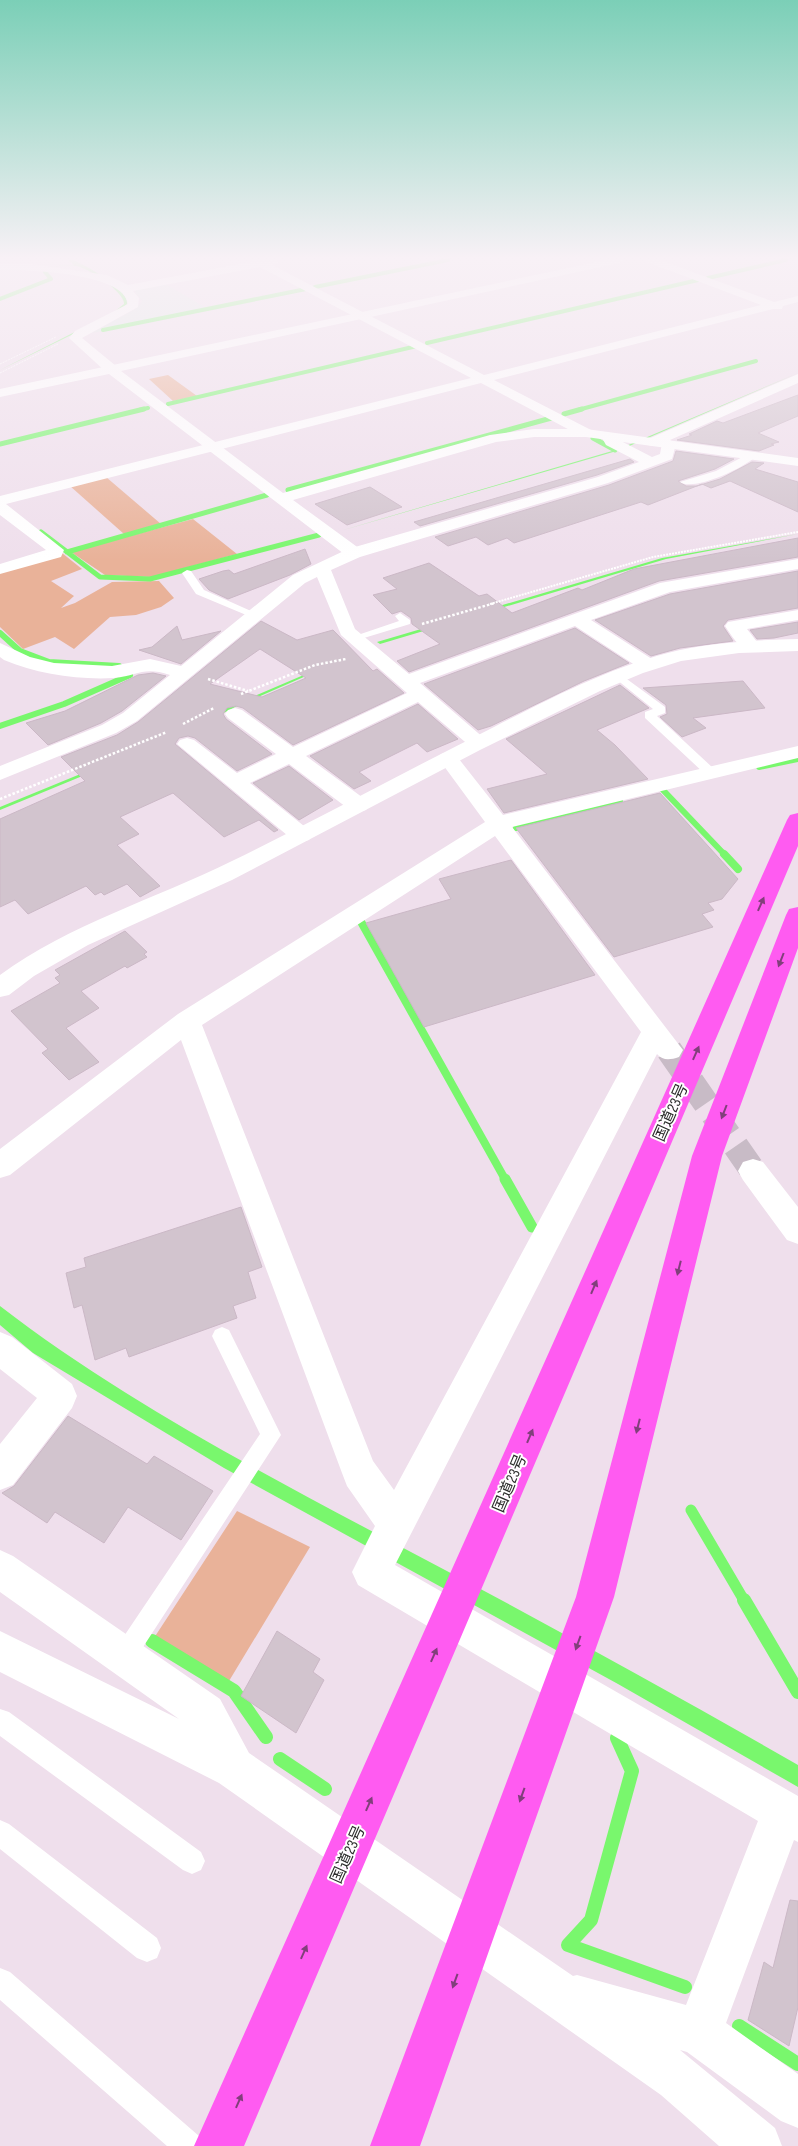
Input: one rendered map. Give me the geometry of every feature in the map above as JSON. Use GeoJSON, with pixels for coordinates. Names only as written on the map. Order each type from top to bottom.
{"type":"FeatureCollection","features":[{"type":"Feature","properties":{"kind":"highway","name":"国道23号"},"geometry":{"type":"LineString","coordinates":[[219,2146],[798,820]]}},
{"type":"Feature","properties":{"kind":"highway"},"geometry":{"type":"LineString","coordinates":[[395,2146],[595,1597],[707,1156],[798,915]]}},
{"type":"Feature","properties":{"kind":"street"},"geometry":{"type":"LineString","coordinates":[[100,360],[213,448],[354,553]]}},
{"type":"Feature","properties":{"kind":"street"},"geometry":{"type":"LineString","coordinates":[[0,393],[152,360]]}},
{"type":"Feature","properties":{"kind":"street"},"geometry":{"type":"LineString","coordinates":[[451,360],[586,433]]}},
{"type":"Feature","properties":{"kind":"street"},"geometry":{"type":"LineString","coordinates":[[0,501],[559,360]]}},
{"type":"Feature","properties":{"kind":"street"},"geometry":{"type":"LineString","coordinates":[[636,444],[798,378]]}},
{"type":"Feature","properties":{"kind":"street"},"geometry":{"type":"LineString","coordinates":[[282,498],[495,438],[534,433],[586,433],[608,436],[611,442],[669,444],[798,462]]}},
{"type":"Feature","properties":{"kind":"street"},"geometry":{"type":"LineString","coordinates":[[636,444],[651,462]]}},
{"type":"Feature","properties":{"kind":"street"},"geometry":{"type":"LineString","coordinates":[[0,774],[109,729],[130,717],[299,579],[354,553],[418,532],[603,480],[668,456],[669,444]]}},
{"type":"Feature","properties":{"kind":"street"},"geometry":{"type":"LineString","coordinates":[[0,507],[56,550],[55,554],[0,569]]}},
{"type":"Feature","properties":{"kind":"street"},"geometry":{"type":"LineString","coordinates":[[235,782],[291,756],[413,688],[578,620],[666,587],[798,564]]}},
{"type":"Feature","properties":{"kind":"street"},"geometry":{"type":"LineString","coordinates":[[322,568],[347,631],[478,743]]}},
{"type":"Feature","properties":{"kind":"street"},"geometry":{"type":"LineString","coordinates":[[752,647],[734,626],[798,615]]}},
{"type":"Feature","properties":{"kind":"street"},"geometry":{"type":"LineString","coordinates":[[578,620],[648,666]]}},
{"type":"Feature","properties":{"kind":"street"},"geometry":{"type":"LineString","coordinates":[[3,981],[82,939],[224,876],[448,758],[552,706],[620,677],[678,657],[752,647],[798,645]]}},
{"type":"Feature","properties":{"kind":"street"},"geometry":{"type":"LineString","coordinates":[[0,649],[12,657],[32,664],[66,669],[115,672],[141,665],[152,665],[184,673]]}},
{"type":"Feature","properties":{"kind":"street"},"geometry":{"type":"LineString","coordinates":[[235,714],[358,805]]}},
{"type":"Feature","properties":{"kind":"street"},"geometry":{"type":"LineString","coordinates":[[187,744],[301,835]]}},
{"type":"Feature","properties":{"kind":"street"},"geometry":{"type":"LineString","coordinates":[[0,1166],[190,1029],[499,823],[709,771],[798,752]]}},
{"type":"Feature","properties":{"kind":"street"},"geometry":{"type":"LineString","coordinates":[[448,758],[662,1041],[371,1572],[793,1812],[699,2032]]}},
{"type":"Feature","properties":{"kind":"street"},"geometry":{"type":"LineString","coordinates":[[190,1029],[360,1473],[388,1541]]}},
{"type":"Feature","properties":{"kind":"street"},"geometry":{"type":"LineString","coordinates":[[753,1172],[798,1231]]}},
{"type":"Feature","properties":{"kind":"street"},"geometry":{"type":"LineString","coordinates":[[0,1348],[60,1396],[0,1472]]}},
{"type":"Feature","properties":{"kind":"street"},"geometry":{"type":"LineString","coordinates":[[0,1570],[206,1712],[234,1768]]}},
{"type":"Feature","properties":{"kind":"street"},"geometry":{"type":"LineString","coordinates":[[0,1651],[234,1768],[678,2078],[757,2146]]}},
{"type":"Feature","properties":{"kind":"street"},"geometry":{"type":"LineString","coordinates":[[558,1993],[699,2032],[798,2104]]}},
{"type":"Feature","properties":{"kind":"lane"},"geometry":{"type":"LineString","coordinates":[[684,482],[732,468],[746,462],[753,455]]}},
{"type":"Feature","properties":{"kind":"lane"},"geometry":{"type":"LineString","coordinates":[[187,573],[200,592],[210,598],[255,615]]}},
{"type":"Feature","properties":{"kind":"lane"},"geometry":{"type":"LineString","coordinates":[[354,638],[406,622],[400,616]]}},
{"type":"Feature","properties":{"kind":"lane"},"geometry":{"type":"LineString","coordinates":[[620,677],[661,710],[649,715],[709,771]]}},
{"type":"Feature","properties":{"kind":"lane"},"geometry":{"type":"LineString","coordinates":[[124,1656],[271,1436],[222,1336]]}},
{"type":"Feature","properties":{"kind":"lane"},"geometry":{"type":"LineString","coordinates":[[0,1721],[192,1861]]}},
{"type":"Feature","properties":{"kind":"lane"},"geometry":{"type":"LineString","coordinates":[[0,1833],[146,1948]]}},
{"type":"Feature","properties":{"kind":"lane"},"geometry":{"type":"LineString","coordinates":[[0,1982],[189,2146]]}},
{"type":"Feature","properties":{"kind":"path"},"geometry":{"type":"LineString","coordinates":[[0,373],[26,360]]}},
{"type":"Feature","properties":{"kind":"path"},"geometry":{"type":"LineString","coordinates":[[416,625],[653,556],[798,532]]}},
{"type":"Feature","properties":{"kind":"path"},"geometry":{"type":"LineString","coordinates":[[184,673],[249,691]]}},
{"type":"Feature","properties":{"kind":"shaded area"},"geometry":{"type":"Polygon","coordinates":[[[798,373],[620,450],[340,531],[619,449],[798,373]]]}},
{"type":"Feature","properties":{"kind":"shaded area"},"geometry":{"type":"Polygon","coordinates":[[[168,375],[197,396],[173,401],[149,379],[168,375]]]}},
{"type":"Feature","properties":{"kind":"shaded area"},"geometry":{"type":"Polygon","coordinates":[[[106,477],[161,524],[124,534],[70,486],[106,477]]]}},
{"type":"Feature","properties":{"kind":"shaded area"},"geometry":{"type":"Polygon","coordinates":[[[193,519],[237,554],[151,577],[105,575],[71,552],[193,519]]]}},
{"type":"Feature","properties":{"kind":"shaded area"},"geometry":{"type":"Polygon","coordinates":[[[798,534],[666,559],[380,644],[377,642],[662,558],[798,534]]]}},
{"type":"Feature","properties":{"kind":"shaded area"},"geometry":{"type":"Polygon","coordinates":[[[62,553],[82,569],[51,581],[74,596],[61,608],[75,603],[112,582],[159,581],[174,598],[161,607],[136,615],[110,617],[74,649],[55,637],[23,649],[0,627],[0,571],[62,553]]]}},
{"type":"Feature","properties":{"kind":"shaded area"},"geometry":{"type":"Polygon","coordinates":[[[320,668],[322,669],[235,707],[177,737],[0,810],[0,807],[173,736],[229,707],[320,668]]]}},
{"type":"Feature","properties":{"kind":"shaded area"},"geometry":{"type":"Polygon","coordinates":[[[0,1306],[93,1372],[191,1432],[291,1488],[494,1596],[798,1765],[798,1787],[618,1684],[224,1468],[33,1353],[0,1325],[0,1306]]]}},
{"type":"Feature","properties":{"kind":"shaded area"},"geometry":{"type":"Polygon","coordinates":[[[237,1511],[310,1547],[226,1686],[152,1641],[237,1511]]]}},
{"type":"Feature","properties":{"kind":"building"},"geometry":{"type":"Polygon","coordinates":[[[798,395],[798,416],[758,433],[779,442],[759,451],[677,440],[692,435],[689,434],[717,421],[723,423],[798,395]]]}},
{"type":"Feature","properties":{"kind":"building"},"geometry":{"type":"Polygon","coordinates":[[[676,451],[734,459],[715,469],[678,481],[686,486],[697,486],[648,505],[641,502],[514,543],[507,538],[488,545],[476,537],[448,546],[435,537],[609,485],[673,461],[676,451]]]}},
{"type":"Feature","properties":{"kind":"building"},"geometry":{"type":"Polygon","coordinates":[[[630,459],[634,462],[597,475],[420,526],[414,522],[630,459]]]}},
{"type":"Feature","properties":{"kind":"building"},"geometry":{"type":"Polygon","coordinates":[[[752,462],[764,463],[755,469],[798,482],[798,512],[730,481],[711,488],[703,484],[720,479],[752,462]]]}},
{"type":"Feature","properties":{"kind":"building"},"geometry":{"type":"Polygon","coordinates":[[[370,487],[402,507],[347,525],[315,504],[370,487]]]}},
{"type":"Feature","properties":{"kind":"building"},"geometry":{"type":"Polygon","coordinates":[[[798,538],[798,557],[659,581],[409,672],[397,661],[440,644],[412,624],[411,618],[401,611],[392,614],[373,595],[397,589],[383,578],[429,563],[479,596],[487,594],[512,613],[578,588],[582,590],[634,569],[798,538]]]}},
{"type":"Feature","properties":{"kind":"building"},"geometry":{"type":"Polygon","coordinates":[[[305,549],[311,564],[290,575],[228,599],[209,590],[199,579],[229,570],[234,574],[305,549]]]}},
{"type":"Feature","properties":{"kind":"building"},"geometry":{"type":"Polygon","coordinates":[[[798,571],[798,608],[728,620],[723,626],[733,641],[680,648],[651,656],[595,620],[670,594],[798,571]]]}},
{"type":"Feature","properties":{"kind":"building"},"geometry":{"type":"Polygon","coordinates":[[[261,621],[297,640],[333,630],[373,671],[377,669],[404,693],[293,745],[243,708],[236,706],[227,708],[223,714],[226,719],[272,754],[237,771],[195,738],[188,736],[179,738],[175,744],[278,830],[274,832],[259,820],[224,837],[173,793],[120,817],[139,834],[117,845],[160,886],[140,897],[127,884],[104,895],[101,892],[95,895],[86,886],[28,914],[15,900],[0,907],[0,819],[85,781],[61,757],[117,735],[138,722],[261,621]],[[260,649],[210,684],[262,697],[306,678],[260,649]]]}},
{"type":"Feature","properties":{"kind":"building"},"geometry":{"type":"Polygon","coordinates":[[[798,622],[798,633],[774,638],[757,639],[750,630],[798,622]]]}},
{"type":"Feature","properties":{"kind":"building"},"geometry":{"type":"Polygon","coordinates":[[[177,626],[182,640],[221,631],[181,664],[139,650],[152,647],[177,626]]]}},
{"type":"Feature","properties":{"kind":"building"},"geometry":{"type":"Polygon","coordinates":[[[575,628],[629,663],[584,681],[491,726],[478,730],[424,684],[575,628]]]}},
{"type":"Feature","properties":{"kind":"building"},"geometry":{"type":"Polygon","coordinates":[[[153,673],[166,676],[122,711],[101,723],[48,745],[26,723],[65,711],[138,675],[153,673]]]}},
{"type":"Feature","properties":{"kind":"building"},"geometry":{"type":"Polygon","coordinates":[[[743,681],[765,708],[693,718],[706,728],[682,737],[660,717],[667,714],[666,705],[643,688],[743,681]]]}},
{"type":"Feature","properties":{"kind":"building"},"geometry":{"type":"Polygon","coordinates":[[[620,685],[649,708],[597,730],[615,745],[648,779],[504,813],[487,789],[547,774],[506,739],[620,685]]]}},
{"type":"Feature","properties":{"kind":"building"},"geometry":{"type":"Polygon","coordinates":[[[418,704],[458,739],[427,752],[417,743],[359,772],[371,781],[354,789],[310,756],[418,704]]]}},
{"type":"Feature","properties":{"kind":"building"},"geometry":{"type":"Polygon","coordinates":[[[289,766],[333,800],[299,820],[253,783],[289,766]]]}},
{"type":"Feature","properties":{"kind":"building"},"geometry":{"type":"Polygon","coordinates":[[[660,793],[738,879],[722,899],[708,903],[714,910],[702,914],[713,927],[614,957],[516,828],[660,793]]]}},
{"type":"Feature","properties":{"kind":"building"},"geometry":{"type":"Polygon","coordinates":[[[511,860],[595,975],[424,1027],[366,923],[451,899],[439,879],[511,860]]]}},
{"type":"Feature","properties":{"kind":"building"},"geometry":{"type":"Polygon","coordinates":[[[125,931],[147,952],[144,954],[147,957],[127,968],[125,966],[81,991],[99,1008],[66,1028],[99,1062],[69,1080],[42,1053],[48,1049],[11,1011],[60,983],[55,978],[60,975],[55,970],[125,931]]]}},
{"type":"Feature","properties":{"kind":"building"},"geometry":{"type":"Polygon","coordinates":[[[241,1207],[262,1267],[248,1272],[256,1298],[233,1306],[237,1318],[129,1357],[126,1348],[95,1360],[82,1305],[74,1308],[66,1273],[86,1267],[84,1258],[241,1207]]]}},
{"type":"Feature","properties":{"kind":"building"},"geometry":{"type":"Polygon","coordinates":[[[68,1416],[147,1464],[154,1456],[213,1491],[181,1540],[128,1507],[104,1543],[55,1512],[47,1523],[2,1493],[14,1486],[68,1416]]]}},
{"type":"Feature","properties":{"kind":"building"},"geometry":{"type":"Polygon","coordinates":[[[277,1631],[320,1659],[313,1672],[324,1680],[296,1733],[241,1696],[277,1631]]]}},
{"type":"Feature","properties":{"kind":"building"},"geometry":{"type":"Polygon","coordinates":[[[790,1900],[798,1901],[798,2007],[789,2046],[748,2020],[764,1962],[773,1968],[790,1900]]]}},
{"type":"Feature","properties":{"kind":"waterway"},"geometry":{"type":"LineString","coordinates":[[168,404],[356,360]]}},
{"type":"Feature","properties":{"kind":"waterway"},"geometry":{"type":"LineString","coordinates":[[578,410],[756,361]]}},
{"type":"Feature","properties":{"kind":"waterway"},"geometry":{"type":"LineString","coordinates":[[139,410],[148,408]]}},
{"type":"Feature","properties":{"kind":"waterway"},"geometry":{"type":"LineString","coordinates":[[0,444],[144,409]]}},
{"type":"Feature","properties":{"kind":"waterway"},"geometry":{"type":"LineString","coordinates":[[564,414],[582,409]]}},
{"type":"Feature","properties":{"kind":"waterway"},"geometry":{"type":"LineString","coordinates":[[288,490],[555,417]]}},
{"type":"Feature","properties":{"kind":"waterway"},"geometry":{"type":"LineString","coordinates":[[593,438],[615,450]]}},
{"type":"Feature","properties":{"kind":"waterway"},"geometry":{"type":"LineString","coordinates":[[67,552],[267,495]]}},
{"type":"Feature","properties":{"kind":"waterway"},"geometry":{"type":"LineString","coordinates":[[41,532],[67,552]]}},
{"type":"Feature","properties":{"kind":"waterway"},"geometry":{"type":"LineString","coordinates":[[67,552],[100,577],[150,579],[319,535]]}},
{"type":"Feature","properties":{"kind":"waterway"},"geometry":{"type":"LineString","coordinates":[[0,633],[20,651],[49,662],[119,666]]}},
{"type":"Feature","properties":{"kind":"waterway"},"geometry":{"type":"LineString","coordinates":[[0,726],[64,704],[130,675],[128,672]]}},
{"type":"Feature","properties":{"kind":"waterway"},"geometry":{"type":"LineString","coordinates":[[759,767],[798,759]]}},
{"type":"Feature","properties":{"kind":"waterway"},"geometry":{"type":"LineString","coordinates":[[663,790],[725,855]]}},
{"type":"Feature","properties":{"kind":"waterway"},"geometry":{"type":"LineString","coordinates":[[516,828],[620,801]]}},
{"type":"Feature","properties":{"kind":"waterway"},"geometry":{"type":"LineString","coordinates":[[724,854],[738,869]]}},
{"type":"Feature","properties":{"kind":"waterway"},"geometry":{"type":"LineString","coordinates":[[360,920],[506,1181]]}},
{"type":"Feature","properties":{"kind":"waterway"},"geometry":{"type":"LineString","coordinates":[[505,1179],[532,1227]]}},
{"type":"Feature","properties":{"kind":"waterway"},"geometry":{"type":"LineString","coordinates":[[691,1510],[745,1602]]}},
{"type":"Feature","properties":{"kind":"waterway"},"geometry":{"type":"LineString","coordinates":[[744,1600],[798,1692]]}},
{"type":"Feature","properties":{"kind":"waterway"},"geometry":{"type":"LineString","coordinates":[[152,1641],[234,1691],[266,1737]]}},
{"type":"Feature","properties":{"kind":"waterway"},"geometry":{"type":"LineString","coordinates":[[617,1738],[632,1771],[591,1920],[568,1945],[685,1987]]}},
{"type":"Feature","properties":{"kind":"waterway"},"geometry":{"type":"LineString","coordinates":[[280,1759],[325,1789]]}},
{"type":"Feature","properties":{"kind":"waterway"},"geometry":{"type":"LineString","coordinates":[[739,2026],[798,2064]]}},
{"type":"Feature","properties":{"kind":"tunnel"},"geometry":{"type":"LineString","coordinates":[[669,1050],[753,1171]]}}]}
